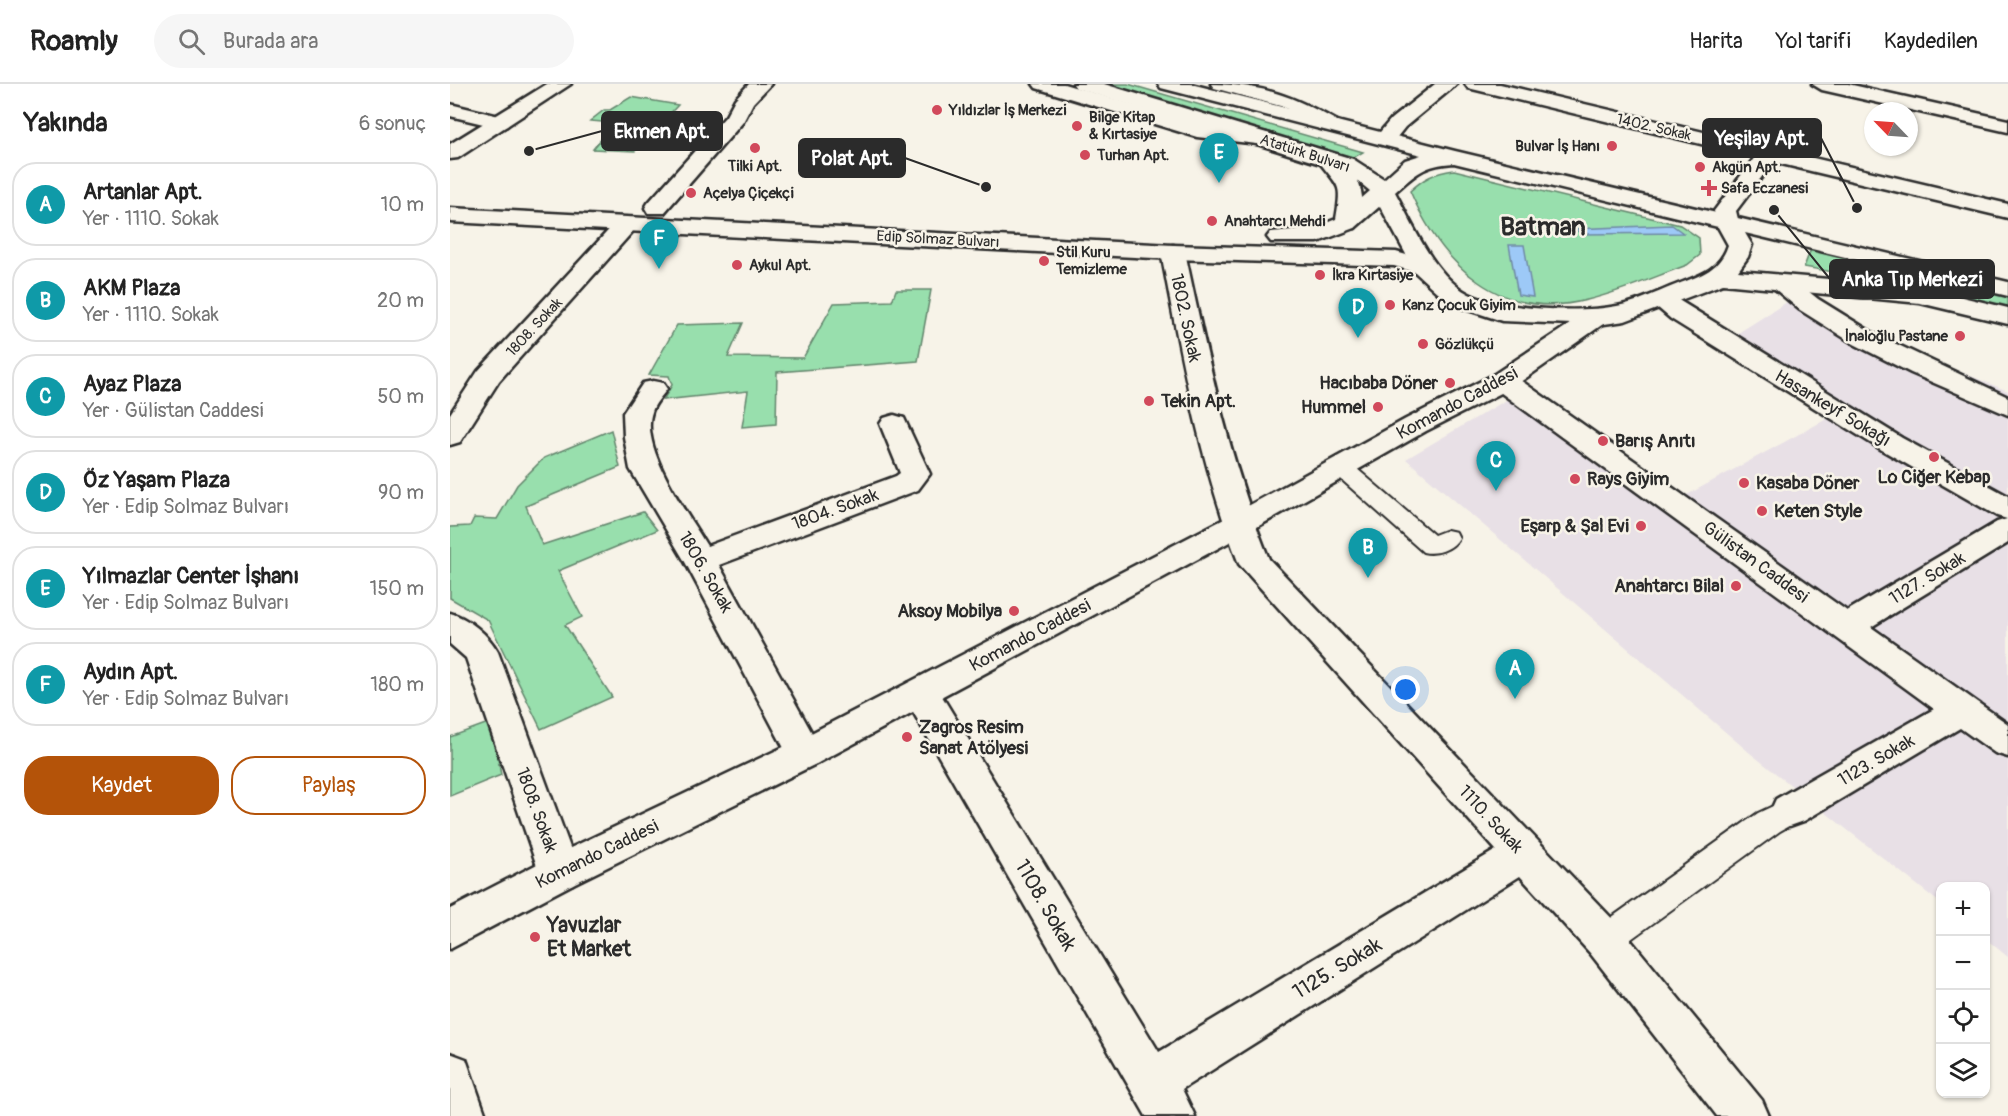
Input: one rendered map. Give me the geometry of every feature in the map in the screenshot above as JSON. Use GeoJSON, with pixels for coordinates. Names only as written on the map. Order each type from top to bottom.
{"type":"FeatureCollection","features":[{"type":"Feature","properties":{"kind":"street"},"geometry":{"type":"LineString","coordinates":[[450,153],[561,84]]}},
{"type":"Feature","properties":{"kind":"street"},"geometry":{"type":"LineString","coordinates":[[656,208],[736,118],[739,108],[760,84]]}},
{"type":"Feature","properties":{"kind":"street"},"geometry":{"type":"LineString","coordinates":[[1043,84],[1204,133],[1266,140]]}},
{"type":"Feature","properties":{"kind":"street","name":"Atatürk Bulvarı"},"geometry":{"type":"LineString","coordinates":[[1083,84],[1329,160],[1361,172],[1383,190]]}},
{"type":"Feature","properties":{"kind":"street","name":"Atatürk Bulvarı"},"geometry":{"type":"LineString","coordinates":[[1168,84],[1332,126],[1392,131],[1454,157],[1727,223]]}},
{"type":"Feature","properties":{"kind":"street"},"geometry":{"type":"LineString","coordinates":[[1221,84],[1291,103],[1332,126]]}},
{"type":"Feature","properties":{"kind":"street"},"geometry":{"type":"LineString","coordinates":[[1392,131],[1448,84]]}},
{"type":"Feature","properties":{"kind":"street","name":"1402. Sokak"},"geometry":{"type":"LineString","coordinates":[[1475,84],[2008,211]]}},
{"type":"Feature","properties":{"kind":"street"},"geometry":{"type":"LineString","coordinates":[[1822,84],[2008,126]]}},
{"type":"Feature","properties":{"kind":"street"},"geometry":{"type":"LineString","coordinates":[[450,110],[500,122]]}},
{"type":"Feature","properties":{"kind":"street"},"geometry":{"type":"LineString","coordinates":[[1383,190],[1425,268],[1459,299],[1502,313],[1597,316],[1625,313],[1663,301],[1721,276],[1736,256],[1740,244],[1727,223],[1725,211],[1768,154]]}},
{"type":"Feature","properties":{"kind":"street"},"geometry":{"type":"LineString","coordinates":[[1347,223],[1413,165],[1432,158],[1454,157]]}},
{"type":"Feature","properties":{"kind":"street"},"geometry":{"type":"LineString","coordinates":[[1329,160],[1344,173],[1352,185],[1353,193],[1347,223]]}},
{"type":"Feature","properties":{"kind":"street","name":"Edip Solmaz Bulvarı"},"geometry":{"type":"LineString","coordinates":[[450,200],[656,208],[1013,230],[1257,238],[1318,235],[1347,223]]}},
{"type":"Feature","properties":{"kind":"street","name":"Edip Solmaz Bulvarı"},"geometry":{"type":"LineString","coordinates":[[450,215],[1173,252],[1396,259],[1425,268]]}},
{"type":"Feature","properties":{"kind":"street"},"geometry":{"type":"LineString","coordinates":[[1727,223],[2008,289]]}},
{"type":"Feature","properties":{"kind":"street","name":"1808. Sokak"},"geometry":{"type":"LineString","coordinates":[[450,436],[488,377],[626,225]]}},
{"type":"Feature","properties":{"kind":"street","name":"1802. Sokak"},"geometry":{"type":"LineString","coordinates":[[1173,252],[1196,366],[1239,524]]}},
{"type":"Feature","properties":{"kind":"street"},"geometry":{"type":"LineString","coordinates":[[1721,276],[1784,284],[1920,295],[2008,316]]}},
{"type":"Feature","properties":{"kind":"street"},"geometry":{"type":"LineString","coordinates":[[1784,284],[1809,305],[1869,344],[2008,407]]}},
{"type":"Feature","properties":{"kind":"street","name":"Hasankeyf Sokağı"},"geometry":{"type":"LineString","coordinates":[[1663,301],[1680,315],[1882,438],[2008,508]]}},
{"type":"Feature","properties":{"kind":"street","name":"Komando Caddesi"},"geometry":{"type":"LineString","coordinates":[[450,930],[559,872],[805,753],[1239,524],[1416,425],[1503,381],[1597,316]]}},
{"type":"Feature","properties":{"kind":"street","name":"Gülistan Caddesi"},"geometry":{"type":"LineString","coordinates":[[1503,381],[2008,742]]}},
{"type":"Feature","properties":{"kind":"street","name":"1806. Sokak"},"geometry":{"type":"LineString","coordinates":[[653,389],[637,413],[638,437],[645,469],[700,560],[805,753]]}},
{"type":"Feature","properties":{"kind":"street","name":"1804. Sokak"},"geometry":{"type":"LineString","coordinates":[[700,560],[907,483],[915,474],[894,424]]}},
{"type":"Feature","properties":{"kind":"street","name":"1110. Sokak"},"geometry":{"type":"LineString","coordinates":[[1239,524],[1255,564],[1605,940],[1746,1116]]}},
{"type":"Feature","properties":{"kind":"street","name":"1127. Sokak"},"geometry":{"type":"LineString","coordinates":[[1846,627],[2008,529]]}},
{"type":"Feature","properties":{"kind":"street","name":"1808. Sokak"},"geometry":{"type":"LineString","coordinates":[[450,625],[480,652],[559,872]]}},
{"type":"Feature","properties":{"kind":"street","name":"1108. Sokak"},"geometry":{"type":"LineString","coordinates":[[921,693],[1161,1099]]}},
{"type":"Feature","properties":{"kind":"street","name":"1123. Sokak"},"geometry":{"type":"LineString","coordinates":[[1790,810],[1962,710]]}},
{"type":"Feature","properties":{"kind":"street","name":"1125. Sokak"},"geometry":{"type":"LineString","coordinates":[[1161,1099],[1523,854]]}},
{"type":"Feature","properties":{"kind":"street"},"geometry":{"type":"LineString","coordinates":[[450,1075],[463,1116]]}},
{"type":"Feature","properties":{"kind":"lane"},"geometry":{"type":"LineString","coordinates":[[1341,466],[1432,546],[1447,538]]}},
{"type":"Feature","properties":{"kind":"lane"},"geometry":{"type":"LineString","coordinates":[[1605,940],[1769,822],[1790,810]]}},
{"type":"Feature","properties":{"kind":"shaded area"},"geometry":{"type":"Polygon","coordinates":[[[1787,302],[2008,391],[2008,957],[1990,942],[1990,882],[1936,882],[1936,900],[1750,753],[1406,459],[1508,399],[1685,496],[1836,414],[1716,347],[1787,302]]]}},
{"type":"Feature","properties":{"kind":"green space"},"geometry":{"type":"Polygon","coordinates":[[[1099,84],[1128,84],[1363,152],[1353,158],[1099,84]]]}},
{"type":"Feature","properties":{"kind":"green space"},"geometry":{"type":"Polygon","coordinates":[[[631,97],[678,105],[635,151],[593,149],[614,123],[590,121],[604,110],[610,110],[631,97]]]}},
{"type":"Feature","properties":{"kind":"green space"},"geometry":{"type":"Polygon","coordinates":[[[1454,170],[1680,225],[1699,238],[1700,255],[1687,265],[1625,289],[1587,300],[1556,305],[1527,303],[1501,295],[1478,282],[1457,264],[1423,218],[1410,191],[1430,177],[1454,170]]]}},
{"type":"Feature","properties":{"kind":"green space"},"geometry":{"type":"Polygon","coordinates":[[[1811,249],[2008,297],[2008,308],[1932,289],[1804,267],[1811,249]]]}},
{"type":"Feature","properties":{"kind":"green space"},"geometry":{"type":"Polygon","coordinates":[[[896,290],[931,290],[918,361],[777,372],[776,424],[742,427],[748,391],[663,400],[672,385],[669,376],[649,375],[677,325],[743,323],[728,357],[803,358],[834,303],[892,301],[896,290]]]}},
{"type":"Feature","properties":{"kind":"green space"},"geometry":{"type":"Polygon","coordinates":[[[611,430],[620,467],[526,506],[542,545],[643,512],[657,530],[558,571],[582,617],[565,625],[612,697],[541,729],[488,620],[450,598],[450,527],[470,526],[474,518],[497,519],[517,485],[544,458],[611,430]]]}},
{"type":"Feature","properties":{"kind":"green space"},"geometry":{"type":"Polygon","coordinates":[[[491,722],[501,775],[450,796],[450,737],[491,722]]]}},
{"type":"Feature","properties":{"kind":"water"},"geometry":{"type":"Polygon","coordinates":[[[1672,225],[1683,233],[1583,234],[1574,229],[1672,225]]]}},
{"type":"Feature","properties":{"kind":"water"},"geometry":{"type":"Polygon","coordinates":[[[1509,245],[1524,245],[1533,297],[1518,295],[1509,245]]]}},
{"type":"Feature","properties":{"kind":"place","name":"Yıldızlar İş Merkezi"},"geometry":{"type":"Point","coordinates":[937,110]}},
{"type":"Feature","properties":{"kind":"place","name":"Bilge Kitap & Kırtasiye"},"geometry":{"type":"Point","coordinates":[1077,126]}},
{"type":"Feature","properties":{"kind":"place","name":"Bulvar İş Hanı"},"geometry":{"type":"Point","coordinates":[1612,146]}},
{"type":"Feature","properties":{"kind":"place","name":"Tilki Apt."},"geometry":{"type":"Point","coordinates":[755,148]}},
{"type":"Feature","properties":{"kind":"place","name":"Ekmen Apt."},"geometry":{"type":"Point","coordinates":[529,151]}},
{"type":"Feature","properties":{"kind":"place","name":"Turhan Apt."},"geometry":{"type":"Point","coordinates":[1085,155]}},
{"type":"Feature","properties":{"kind":"place","name":"Akgün Apt."},"geometry":{"type":"Point","coordinates":[1700,167]}},
{"type":"Feature","properties":{"kind":"place","name":"Yılmazlar Center İşhanı"},"geometry":{"type":"Point","coordinates":[1219,183]}},
{"type":"Feature","properties":{"kind":"place","name":"Polat Apt."},"geometry":{"type":"Point","coordinates":[986,187]}},
{"type":"Feature","properties":{"kind":"place","name":"Safa Eczanesi"},"geometry":{"type":"Point","coordinates":[1709,188]}},
{"type":"Feature","properties":{"kind":"place","name":"Açelya Çiçekçi"},"geometry":{"type":"Point","coordinates":[691,193]}},
{"type":"Feature","properties":{"kind":"place","name":"Yeşilay Apt."},"geometry":{"type":"Point","coordinates":[1857,208]}},
{"type":"Feature","properties":{"kind":"place","name":"Anka Tıp Merkezi"},"geometry":{"type":"Point","coordinates":[1774,210]}},
{"type":"Feature","properties":{"kind":"place","name":"Anahtarcı Mehdi"},"geometry":{"type":"Point","coordinates":[1212,221]}},
{"type":"Feature","properties":{"kind":"place","name":"Stil Kuru Temizleme"},"geometry":{"type":"Point","coordinates":[1044,261]}},
{"type":"Feature","properties":{"kind":"place","name":"Aykul Apt."},"geometry":{"type":"Point","coordinates":[737,265]}},
{"type":"Feature","properties":{"kind":"place","name":"Aydın Apt."},"geometry":{"type":"Point","coordinates":[659,269]}},
{"type":"Feature","properties":{"kind":"place","name":"İkra Kırtasiye"},"geometry":{"type":"Point","coordinates":[1320,275]}},
{"type":"Feature","properties":{"kind":"place","name":"Kanz Çocuk Giyim"},"geometry":{"type":"Point","coordinates":[1390,305]}},
{"type":"Feature","properties":{"kind":"place","name":"İnaloğlu Pastane"},"geometry":{"type":"Point","coordinates":[1960,336]}},
{"type":"Feature","properties":{"kind":"place","name":"Öz Yaşam Plaza"},"geometry":{"type":"Point","coordinates":[1358,338]}},
{"type":"Feature","properties":{"kind":"place","name":"Gözlükçü"},"geometry":{"type":"Point","coordinates":[1423,344]}},
{"type":"Feature","properties":{"kind":"place","name":"Hacıbaba Döner"},"geometry":{"type":"Point","coordinates":[1450,383]}},
{"type":"Feature","properties":{"kind":"place","name":"Tekin Apt."},"geometry":{"type":"Point","coordinates":[1149,401]}},
{"type":"Feature","properties":{"kind":"place","name":"Hummel"},"geometry":{"type":"Point","coordinates":[1378,407]}},
{"type":"Feature","properties":{"kind":"place","name":"Barış Anıtı"},"geometry":{"type":"Point","coordinates":[1603,441]}},
{"type":"Feature","properties":{"kind":"place","name":"Lo Ciğer Kebap"},"geometry":{"type":"Point","coordinates":[1934,457]}},
{"type":"Feature","properties":{"kind":"place","name":"Rays Giyim"},"geometry":{"type":"Point","coordinates":[1575,479]}},
{"type":"Feature","properties":{"kind":"place","name":"Kasaba Döner"},"geometry":{"type":"Point","coordinates":[1744,483]}},
{"type":"Feature","properties":{"kind":"place","name":"Ayaz Plaza"},"geometry":{"type":"Point","coordinates":[1496,491]}},
{"type":"Feature","properties":{"kind":"place","name":"Keten Style"},"geometry":{"type":"Point","coordinates":[1762,511]}},
{"type":"Feature","properties":{"kind":"place","name":"Eşarp & Şal Evi"},"geometry":{"type":"Point","coordinates":[1641,526]}},
{"type":"Feature","properties":{"kind":"place","name":"AKM Plaza"},"geometry":{"type":"Point","coordinates":[1368,578]}},
{"type":"Feature","properties":{"kind":"place","name":"Anahtarcı Bilal"},"geometry":{"type":"Point","coordinates":[1736,586]}},
{"type":"Feature","properties":{"kind":"place","name":"Aksoy Mobilya"},"geometry":{"type":"Point","coordinates":[1014,611]}},
{"type":"Feature","properties":{"kind":"place","name":"Artanlar Apt."},"geometry":{"type":"Point","coordinates":[1515,699]}},
{"type":"Feature","properties":{"kind":"place","name":"Zagros Resim Sanat Atölyesi"},"geometry":{"type":"Point","coordinates":[907,737]}},
{"type":"Feature","properties":{"kind":"place","name":"Yavuzlar Et Market"},"geometry":{"type":"Point","coordinates":[535,937]}},
{"type":"Feature","properties":{"kind":"district","name":"Batman"},"geometry":{"type":"Point","coordinates":[1543,226]}}]}
